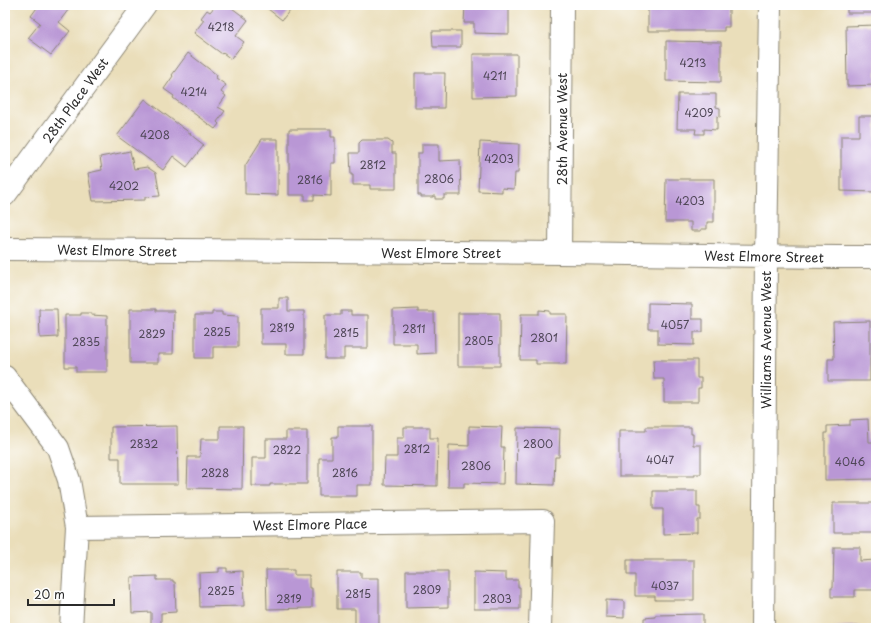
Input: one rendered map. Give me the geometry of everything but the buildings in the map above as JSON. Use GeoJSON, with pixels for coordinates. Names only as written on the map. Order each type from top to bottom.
{"type":"FeatureCollection","features":[{"type":"Feature","properties":{"kind":"street","name":"28th Place West"},"geometry":{"type":"LineString","coordinates":[[5,194],[145,5]]}},
{"type":"Feature","properties":{"kind":"street","name":"28th Avenue West"},"geometry":{"type":"LineString","coordinates":[[560,252],[562,5]]}},
{"type":"Feature","properties":{"kind":"street","name":"Williams Avenue West"},"geometry":{"type":"LineString","coordinates":[[763,628],[770,5]]}},
{"type":"Feature","properties":{"kind":"street","name":"West Elmore Street"},"geometry":{"type":"LineString","coordinates":[[5,249],[225,252],[560,252],[766,257],[876,257]]}},
{"type":"Feature","properties":{"kind":"street"},"geometry":{"type":"LineString","coordinates":[[5,377],[58,448],[69,480],[76,527],[71,628]]}},
{"type":"Feature","properties":{"kind":"street","name":"West Elmore Place"},"geometry":{"type":"LineString","coordinates":[[76,527],[543,521],[540,628]]}}]}
